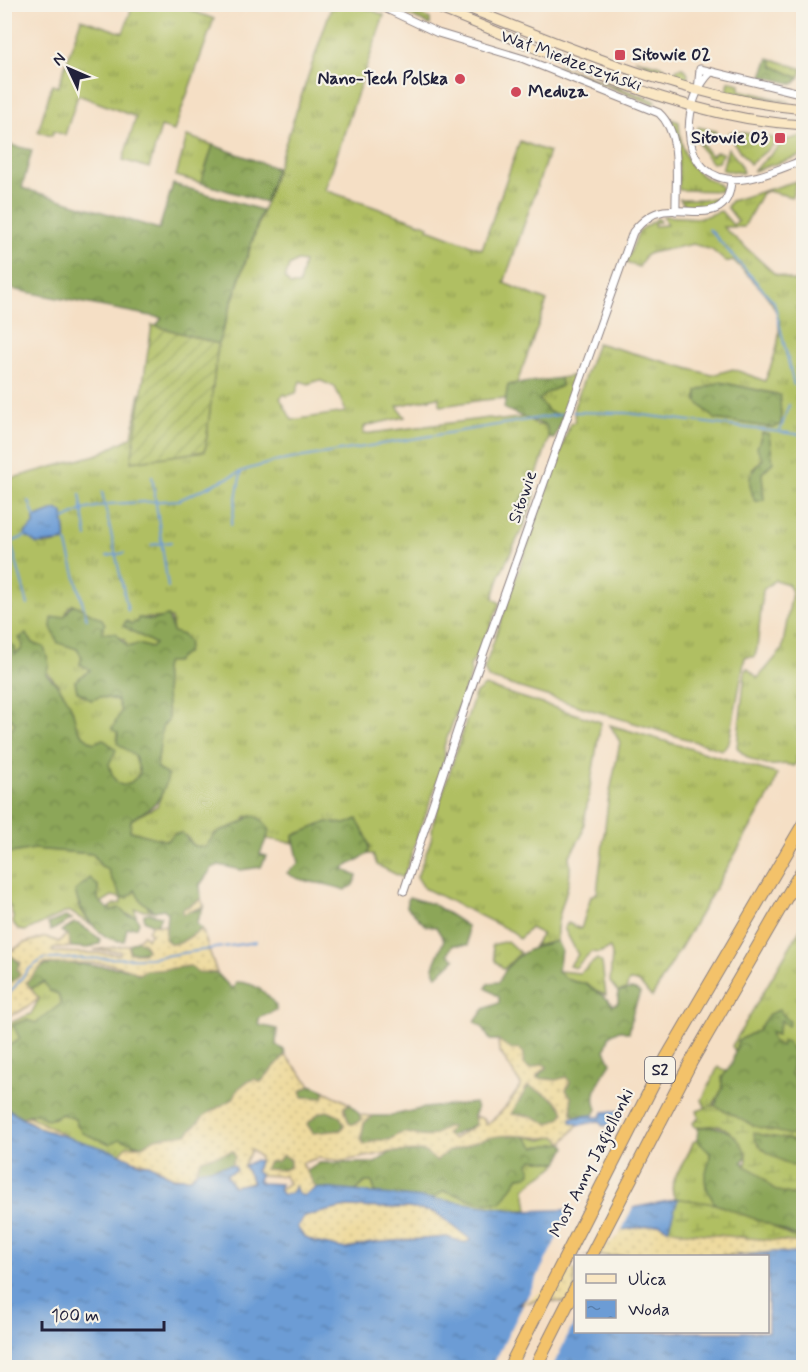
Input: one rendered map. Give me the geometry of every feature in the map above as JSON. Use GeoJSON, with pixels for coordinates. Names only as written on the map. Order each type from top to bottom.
{"type":"FeatureCollection","features":[{"type":"Feature","properties":{"kind":"highway","name":"Most Anny Jagiellonki"},"geometry":{"type":"LineString","coordinates":[[509,1368],[667,1057],[804,823]]}},
{"type":"Feature","properties":{"kind":"highway","name":"S2"},"geometry":{"type":"LineString","coordinates":[[592,1255],[691,1062],[804,867]]}},
{"type":"Feature","properties":{"kind":"highway"},"geometry":{"type":"LineString","coordinates":[[535,1368],[574,1291]]}},
{"type":"Feature","properties":{"kind":"main road","name":"Wał Miedzeszyński"},"geometry":{"type":"LineString","coordinates":[[427,4],[610,80],[694,106],[745,118],[804,124]]}},
{"type":"Feature","properties":{"kind":"main road","name":"Wał Miedzeszyński"},"geometry":{"type":"LineString","coordinates":[[458,4],[621,68],[698,91],[759,104],[804,109]]}},
{"type":"Feature","properties":{"kind":"street"},"geometry":{"type":"LineString","coordinates":[[4,12],[7,4]]}},
{"type":"Feature","properties":{"kind":"street","name":"Wał Miedzeszyński"},"geometry":{"type":"LineString","coordinates":[[376,4],[438,33],[524,59],[659,113],[668,122],[674,138],[676,211]]}},
{"type":"Feature","properties":{"kind":"street"},"geometry":{"type":"LineString","coordinates":[[804,94],[700,69],[698,91],[689,122],[689,139],[694,154],[716,176],[731,180],[746,178],[804,160]]}},
{"type":"Feature","properties":{"kind":"street"},"geometry":{"type":"LineString","coordinates":[[698,91],[711,72]]}},
{"type":"Feature","properties":{"kind":"street","name":"Sitowie"},"geometry":{"type":"LineString","coordinates":[[404,891],[474,680],[633,232],[647,218],[665,211],[696,214],[713,210],[727,197],[731,180]]}},
{"type":"Feature","properties":{"kind":"green space"},"geometry":{"type":"Polygon","coordinates":[[[174,4],[214,19],[174,131],[161,127],[149,168],[123,160],[136,117],[78,95],[65,135],[53,131],[52,136],[38,132],[52,85],[58,87],[81,19],[123,33],[133,5],[174,4]]]}},
{"type":"Feature","properties":{"kind":"green space"},"geometry":{"type":"Polygon","coordinates":[[[332,5],[359,5],[384,15],[325,190],[429,226],[428,229],[482,249],[520,141],[549,152],[504,283],[547,301],[517,383],[508,385],[506,399],[441,406],[438,397],[397,406],[405,417],[365,426],[363,434],[489,418],[502,420],[526,417],[537,425],[546,425],[549,438],[532,490],[528,490],[520,522],[524,525],[500,575],[493,598],[500,603],[481,649],[470,666],[471,674],[444,746],[445,760],[403,878],[377,865],[373,854],[368,854],[370,845],[350,828],[337,823],[321,825],[293,836],[293,843],[267,839],[269,830],[247,816],[242,823],[214,834],[207,847],[194,846],[187,836],[167,841],[130,831],[131,820],[157,806],[166,783],[157,768],[162,727],[168,720],[164,668],[173,632],[171,618],[139,618],[132,624],[126,621],[155,644],[151,648],[138,644],[128,647],[124,639],[102,633],[89,614],[75,607],[69,606],[65,616],[51,627],[57,636],[77,649],[90,670],[75,681],[77,691],[91,700],[100,697],[117,699],[121,711],[118,733],[135,756],[140,773],[125,786],[115,782],[103,756],[78,729],[65,696],[48,673],[23,645],[21,650],[15,654],[11,644],[5,650],[5,480],[99,454],[132,437],[140,393],[205,451],[218,344],[332,5]],[[297,261],[289,266],[285,279],[290,285],[299,285],[304,262],[297,261]],[[319,380],[309,384],[300,381],[296,393],[287,396],[285,394],[280,398],[292,420],[346,412],[335,387],[319,380]],[[57,509],[34,518],[34,525],[26,536],[45,545],[66,541],[63,513],[57,509]]]}},
{"type":"Feature","properties":{"kind":"green space"},"geometry":{"type":"Polygon","coordinates":[[[386,5],[395,5],[430,19],[430,25],[386,5]]]}},
{"type":"Feature","properties":{"kind":"green space"},"geometry":{"type":"Polygon","coordinates":[[[769,58],[772,59],[773,66],[799,78],[794,84],[762,76],[769,58]]]}},
{"type":"Feature","properties":{"kind":"green space"},"geometry":{"type":"Polygon","coordinates":[[[635,59],[664,67],[666,69],[662,73],[635,59]]]}},
{"type":"Feature","properties":{"kind":"green space"},"geometry":{"type":"Polygon","coordinates":[[[772,59],[803,69],[799,78],[773,66],[772,59]]]}},
{"type":"Feature","properties":{"kind":"green space"},"geometry":{"type":"Polygon","coordinates":[[[556,65],[656,101],[653,104],[556,65]]]}},
{"type":"Feature","properties":{"kind":"green space"},"geometry":{"type":"Polygon","coordinates":[[[678,68],[684,68],[688,75],[684,82],[678,82],[674,78],[674,72],[678,68]]]}},
{"type":"Feature","properties":{"kind":"green space"},"geometry":{"type":"Polygon","coordinates":[[[729,81],[740,84],[740,90],[789,102],[727,92],[729,81]]]}},
{"type":"Feature","properties":{"kind":"green space"},"geometry":{"type":"Polygon","coordinates":[[[671,119],[679,122],[682,146],[692,166],[704,177],[718,184],[723,191],[679,190],[678,140],[671,119]]]}},
{"type":"Feature","properties":{"kind":"green space"},"geometry":{"type":"Polygon","coordinates":[[[698,127],[716,131],[715,134],[708,132],[704,137],[706,139],[701,143],[711,156],[716,152],[723,153],[718,162],[712,163],[705,155],[697,137],[698,127]]]}},
{"type":"Feature","properties":{"kind":"green space"},"geometry":{"type":"Polygon","coordinates":[[[733,131],[773,138],[776,143],[750,164],[729,137],[729,133],[733,131]]]}},
{"type":"Feature","properties":{"kind":"green space"},"geometry":{"type":"Polygon","coordinates":[[[187,136],[213,145],[201,183],[176,176],[187,136]]]}},
{"type":"Feature","properties":{"kind":"green space"},"geometry":{"type":"Polygon","coordinates":[[[803,136],[803,155],[753,171],[786,140],[803,136]]]}},
{"type":"Feature","properties":{"kind":"green space"},"geometry":{"type":"Polygon","coordinates":[[[6,144],[32,150],[22,188],[159,229],[173,184],[262,210],[218,344],[156,326],[162,318],[5,288],[6,144]]]}},
{"type":"Feature","properties":{"kind":"green space"},"geometry":{"type":"Polygon","coordinates":[[[213,145],[276,168],[265,202],[201,183],[213,145]]]}},
{"type":"Feature","properties":{"kind":"green space"},"geometry":{"type":"Polygon","coordinates":[[[728,148],[740,163],[743,173],[722,170],[728,148]]]}},
{"type":"Feature","properties":{"kind":"green space"},"geometry":{"type":"Polygon","coordinates":[[[803,179],[796,183],[792,197],[768,191],[762,193],[744,227],[723,227],[775,274],[797,282],[803,265],[803,753],[794,766],[765,765],[756,762],[737,747],[745,672],[747,668],[758,678],[782,650],[792,592],[788,584],[775,580],[763,590],[757,649],[754,657],[745,657],[729,743],[722,750],[488,678],[484,669],[570,424],[575,422],[574,407],[597,343],[712,375],[733,369],[765,381],[778,341],[777,314],[762,290],[733,260],[726,262],[712,250],[693,244],[650,253],[645,256],[639,267],[626,263],[639,231],[658,218],[660,222],[654,223],[654,226],[667,225],[663,216],[700,218],[721,211],[733,225],[738,221],[727,207],[731,201],[803,179]],[[720,382],[715,419],[745,423],[781,401],[777,394],[720,382]],[[763,459],[752,470],[762,473],[773,462],[763,459]]]}},
{"type":"Feature","properties":{"kind":"green space"},"geometry":{"type":"Polygon","coordinates":[[[680,199],[718,199],[707,206],[695,209],[686,207],[680,199]]]}},
{"type":"Feature","properties":{"kind":"green space"},"geometry":{"type":"Polygon","coordinates":[[[152,325],[218,344],[205,451],[131,462],[152,325]]]}},
{"type":"Feature","properties":{"kind":"green space"},"geometry":{"type":"Polygon","coordinates":[[[572,376],[571,399],[564,416],[549,412],[539,400],[546,393],[561,386],[560,378],[572,376]]]}},
{"type":"Feature","properties":{"kind":"green space"},"geometry":{"type":"Polygon","coordinates":[[[560,378],[561,386],[546,393],[539,400],[549,412],[564,416],[554,439],[549,438],[546,425],[504,408],[508,385],[560,378]]]}},
{"type":"Feature","properties":{"kind":"green space"},"geometry":{"type":"Polygon","coordinates":[[[720,382],[780,395],[781,424],[774,428],[715,419],[697,402],[697,391],[720,382]]]}},
{"type":"Feature","properties":{"kind":"green space"},"geometry":{"type":"Polygon","coordinates":[[[762,433],[769,434],[773,462],[762,473],[764,500],[755,502],[750,479],[751,474],[763,459],[757,448],[762,433]]]}},
{"type":"Feature","properties":{"kind":"green space"},"geometry":{"type":"Polygon","coordinates":[[[528,490],[532,490],[535,495],[524,525],[516,518],[516,507],[528,490]]]}},
{"type":"Feature","properties":{"kind":"green space"},"geometry":{"type":"Polygon","coordinates":[[[73,604],[102,619],[105,624],[102,633],[116,633],[128,647],[138,644],[151,648],[155,644],[123,626],[126,621],[132,624],[137,622],[138,618],[152,620],[168,616],[173,632],[183,635],[189,643],[187,652],[175,662],[167,662],[164,668],[168,720],[162,727],[157,768],[168,776],[159,799],[131,820],[130,831],[167,841],[174,834],[182,833],[194,846],[206,847],[221,830],[241,823],[253,815],[262,820],[270,830],[260,854],[266,856],[261,867],[241,870],[219,865],[212,868],[200,885],[201,899],[183,909],[195,911],[204,906],[196,923],[202,929],[180,943],[171,944],[165,939],[167,913],[164,909],[154,911],[141,901],[135,890],[128,898],[122,898],[108,869],[101,866],[93,854],[34,849],[5,854],[5,743],[15,723],[11,718],[5,716],[5,650],[11,644],[15,647],[15,654],[21,650],[23,645],[19,638],[26,634],[34,644],[44,647],[49,664],[46,674],[68,700],[76,726],[81,734],[94,743],[103,739],[116,750],[109,764],[117,782],[125,785],[140,773],[135,756],[117,743],[118,733],[112,729],[121,711],[117,700],[100,697],[91,700],[77,691],[75,681],[90,670],[80,664],[82,657],[77,649],[58,643],[51,627],[52,618],[65,616],[73,604]]]}},
{"type":"Feature","properties":{"kind":"green space"},"geometry":{"type":"Polygon","coordinates":[[[485,686],[601,722],[582,835],[569,857],[569,879],[558,919],[557,941],[534,946],[542,934],[530,928],[519,939],[513,932],[424,888],[417,877],[431,840],[433,823],[475,694],[485,686]]]}},
{"type":"Feature","properties":{"kind":"green space"},"geometry":{"type":"Polygon","coordinates":[[[5,716],[11,718],[15,723],[5,743],[5,716]]]}},
{"type":"Feature","properties":{"kind":"green space"},"geometry":{"type":"Polygon","coordinates":[[[610,725],[777,774],[773,789],[652,997],[634,981],[629,981],[626,989],[618,992],[610,982],[612,954],[610,948],[599,953],[591,952],[575,968],[569,966],[578,955],[564,928],[568,923],[581,929],[591,896],[597,893],[608,802],[620,742],[610,725]]]}},
{"type":"Feature","properties":{"kind":"green space"},"geometry":{"type":"Polygon","coordinates":[[[357,819],[368,839],[369,848],[368,854],[342,869],[357,876],[353,885],[345,890],[293,877],[287,873],[299,863],[293,836],[327,822],[346,824],[357,819]]]}},
{"type":"Feature","properties":{"kind":"green space"},"geometry":{"type":"Polygon","coordinates":[[[34,849],[93,854],[101,866],[108,869],[122,898],[135,890],[141,901],[154,911],[135,909],[136,916],[111,911],[108,909],[121,903],[121,898],[112,896],[101,903],[98,900],[98,886],[78,905],[91,925],[69,911],[25,931],[19,930],[13,923],[13,916],[5,894],[4,854],[34,849]]]}},
{"type":"Feature","properties":{"kind":"green space"},"geometry":{"type":"Polygon","coordinates":[[[90,878],[98,886],[98,900],[111,911],[119,908],[128,916],[136,916],[139,922],[137,927],[127,928],[124,941],[107,937],[99,931],[81,908],[75,891],[90,878]]]}},
{"type":"Feature","properties":{"kind":"green space"},"geometry":{"type":"Polygon","coordinates":[[[409,897],[435,905],[467,926],[468,945],[453,945],[448,954],[455,959],[437,976],[433,967],[444,940],[436,927],[426,926],[406,906],[409,897]]]}},
{"type":"Feature","properties":{"kind":"green space"},"geometry":{"type":"Polygon","coordinates":[[[144,914],[161,916],[156,927],[144,920],[144,914]]]}},
{"type":"Feature","properties":{"kind":"green space"},"geometry":{"type":"Polygon","coordinates":[[[65,917],[72,919],[51,931],[48,924],[65,917]]]}},
{"type":"Feature","properties":{"kind":"green space"},"geometry":{"type":"Polygon","coordinates":[[[74,923],[100,939],[100,943],[89,948],[71,947],[67,935],[61,931],[74,923]]]}},
{"type":"Feature","properties":{"kind":"green space"},"geometry":{"type":"Polygon","coordinates":[[[803,924],[804,1077],[803,1080],[798,1081],[791,1074],[795,1055],[773,1042],[770,1032],[776,1035],[781,1019],[790,1022],[769,1014],[758,1030],[738,1041],[736,1053],[732,1046],[803,924]]]}},
{"type":"Feature","properties":{"kind":"green space"},"geometry":{"type":"Polygon","coordinates":[[[137,940],[144,943],[147,951],[129,953],[129,945],[137,940]]]}},
{"type":"Feature","properties":{"kind":"green space"},"geometry":{"type":"Polygon","coordinates":[[[507,941],[520,953],[504,969],[495,961],[492,945],[507,941]]]}},
{"type":"Feature","properties":{"kind":"green space"},"geometry":{"type":"Polygon","coordinates":[[[557,941],[561,950],[558,971],[567,979],[586,983],[613,1005],[618,1003],[618,992],[630,989],[640,993],[629,1033],[619,1030],[610,1035],[605,1050],[611,1063],[596,1091],[597,1109],[594,1115],[576,1116],[572,1114],[571,1097],[556,1080],[536,1078],[547,1067],[542,1064],[530,1069],[498,1040],[490,1040],[483,1028],[475,1022],[484,1009],[499,1003],[499,997],[486,988],[489,983],[499,982],[509,965],[530,949],[557,941]]]}},
{"type":"Feature","properties":{"kind":"green space"},"geometry":{"type":"Polygon","coordinates":[[[8,953],[21,964],[20,975],[11,983],[5,982],[4,954],[8,953]]]}},
{"type":"Feature","properties":{"kind":"green space"},"geometry":{"type":"Polygon","coordinates":[[[597,959],[602,963],[606,995],[592,990],[586,983],[567,979],[558,971],[580,973],[597,959]]]}},
{"type":"Feature","properties":{"kind":"green space"},"geometry":{"type":"Polygon","coordinates":[[[65,963],[130,969],[138,974],[145,969],[190,966],[198,972],[217,973],[230,987],[234,988],[236,982],[254,986],[264,992],[276,1006],[276,1010],[259,1018],[259,1025],[277,1029],[276,1045],[284,1050],[285,1055],[261,1082],[250,1080],[246,1082],[234,1098],[206,1115],[188,1133],[154,1140],[142,1146],[120,1139],[110,1144],[82,1133],[75,1119],[62,1114],[48,1120],[36,1113],[22,1117],[5,1107],[4,1049],[20,1039],[13,1025],[27,1020],[36,1023],[61,1004],[58,994],[49,991],[44,982],[30,989],[26,982],[42,966],[65,963]]]}},
{"type":"Feature","properties":{"kind":"green space"},"geometry":{"type":"Polygon","coordinates":[[[44,982],[58,994],[61,1004],[36,1024],[27,1020],[14,1025],[20,1039],[5,1049],[4,1032],[10,1028],[10,1023],[31,1014],[39,999],[30,989],[44,982]]]}},
{"type":"Feature","properties":{"kind":"green space"},"geometry":{"type":"Polygon","coordinates":[[[779,1010],[790,1022],[788,1026],[781,1020],[777,1035],[770,1032],[773,1042],[781,1046],[783,1041],[788,1042],[795,1055],[791,1074],[798,1081],[803,1077],[803,1179],[746,1157],[742,1162],[793,1194],[803,1197],[803,1238],[715,1204],[705,1180],[710,1153],[697,1140],[698,1128],[703,1127],[716,1127],[734,1135],[713,1110],[722,1089],[722,1078],[732,1063],[738,1041],[758,1030],[769,1014],[779,1010]]]}},
{"type":"Feature","properties":{"kind":"green space"},"geometry":{"type":"Polygon","coordinates":[[[718,1067],[727,1071],[722,1078],[722,1089],[708,1114],[702,1100],[718,1067]]]}},
{"type":"Feature","properties":{"kind":"green space"},"geometry":{"type":"Polygon","coordinates":[[[311,1085],[325,1091],[323,1098],[303,1097],[301,1091],[311,1085]]]}},
{"type":"Feature","properties":{"kind":"green space"},"geometry":{"type":"Polygon","coordinates":[[[528,1086],[558,1103],[564,1112],[561,1118],[549,1124],[511,1114],[528,1086]]]}},
{"type":"Feature","properties":{"kind":"green space"},"geometry":{"type":"Polygon","coordinates":[[[475,1103],[476,1125],[448,1137],[446,1127],[429,1136],[405,1133],[390,1140],[377,1140],[364,1145],[361,1140],[364,1123],[373,1116],[389,1116],[425,1108],[475,1103]]]}},
{"type":"Feature","properties":{"kind":"green space"},"geometry":{"type":"Polygon","coordinates":[[[350,1104],[360,1115],[361,1120],[353,1125],[349,1123],[344,1107],[350,1104]]]}},
{"type":"Feature","properties":{"kind":"green space"},"geometry":{"type":"Polygon","coordinates":[[[713,1105],[754,1126],[803,1138],[803,1164],[803,1197],[774,1190],[758,1173],[745,1166],[747,1160],[744,1148],[724,1128],[719,1126],[695,1127],[693,1123],[699,1117],[697,1111],[713,1105]],[[754,1132],[757,1143],[762,1148],[792,1166],[803,1164],[796,1142],[754,1132]]]}},
{"type":"Feature","properties":{"kind":"green space"},"geometry":{"type":"Polygon","coordinates":[[[327,1111],[340,1116],[344,1125],[341,1130],[313,1133],[307,1124],[319,1113],[327,1111]]]}},
{"type":"Feature","properties":{"kind":"green space"},"geometry":{"type":"Polygon","coordinates":[[[36,1113],[53,1119],[62,1114],[75,1119],[77,1126],[124,1137],[136,1146],[127,1146],[119,1155],[73,1140],[29,1116],[36,1113]]]}},
{"type":"Feature","properties":{"kind":"green space"},"geometry":{"type":"Polygon","coordinates":[[[524,1136],[542,1140],[556,1136],[563,1143],[535,1147],[524,1136]]]}},
{"type":"Feature","properties":{"kind":"green space"},"geometry":{"type":"Polygon","coordinates":[[[524,1136],[535,1147],[563,1143],[566,1147],[558,1163],[533,1159],[529,1163],[531,1173],[519,1177],[501,1203],[479,1202],[444,1191],[432,1199],[376,1194],[372,1182],[365,1182],[356,1191],[316,1188],[306,1172],[319,1163],[375,1163],[391,1152],[445,1151],[483,1137],[524,1136]]]}},
{"type":"Feature","properties":{"kind":"green space"},"geometry":{"type":"Polygon","coordinates":[[[697,1140],[710,1153],[706,1188],[780,1231],[803,1238],[803,1243],[675,1198],[672,1192],[675,1178],[693,1142],[697,1140]]]}},
{"type":"Feature","properties":{"kind":"green space"},"geometry":{"type":"Polygon","coordinates":[[[225,1151],[233,1151],[236,1157],[231,1165],[198,1170],[196,1167],[201,1159],[225,1151]]]}},
{"type":"Feature","properties":{"kind":"green space"},"geometry":{"type":"Polygon","coordinates":[[[283,1155],[290,1159],[290,1167],[277,1171],[264,1169],[269,1162],[278,1161],[283,1155]]]}},
{"type":"Feature","properties":{"kind":"green space"},"geometry":{"type":"Polygon","coordinates":[[[533,1159],[558,1163],[525,1189],[528,1210],[503,1210],[432,1199],[444,1191],[466,1197],[503,1197],[519,1177],[527,1176],[529,1163],[533,1159]]]}},
{"type":"Feature","properties":{"kind":"green space"},"geometry":{"type":"Polygon","coordinates":[[[366,1182],[372,1182],[376,1194],[356,1191],[366,1182]]]}},
{"type":"Feature","properties":{"kind":"green space"},"geometry":{"type":"Polygon","coordinates":[[[675,1198],[715,1204],[771,1225],[803,1243],[803,1260],[769,1255],[588,1255],[675,1198]]]}},
{"type":"Feature","properties":{"kind":"sand"},"geometry":{"type":"Polygon","coordinates":[[[201,899],[204,906],[183,914],[183,909],[201,899]]]}},
{"type":"Feature","properties":{"kind":"sand"},"geometry":{"type":"Polygon","coordinates":[[[152,924],[166,926],[165,939],[171,944],[180,943],[202,929],[217,973],[198,972],[190,966],[145,970],[139,974],[129,969],[105,964],[44,964],[26,982],[39,999],[19,1012],[5,1017],[5,982],[11,983],[20,975],[17,969],[21,963],[8,953],[24,943],[46,937],[59,942],[67,934],[71,947],[53,949],[53,952],[120,954],[120,951],[94,950],[129,945],[129,953],[143,953],[147,950],[144,943],[137,940],[143,935],[147,938],[151,934],[148,931],[152,924]]]}},
{"type":"Feature","properties":{"kind":"sand"},"geometry":{"type":"Polygon","coordinates":[[[498,1040],[512,1050],[518,1048],[524,1053],[523,1064],[530,1069],[543,1064],[547,1067],[537,1075],[537,1078],[556,1080],[566,1077],[570,1082],[566,1090],[571,1097],[572,1114],[580,1122],[563,1143],[556,1136],[544,1138],[508,1135],[480,1140],[446,1153],[436,1161],[424,1151],[391,1152],[343,1161],[318,1158],[302,1163],[316,1188],[305,1196],[291,1193],[283,1195],[279,1190],[289,1183],[284,1176],[260,1175],[256,1171],[260,1157],[251,1150],[244,1166],[253,1182],[233,1186],[226,1174],[235,1166],[231,1165],[235,1157],[233,1151],[202,1159],[191,1178],[172,1176],[151,1165],[119,1155],[127,1146],[142,1146],[155,1138],[187,1134],[205,1115],[233,1099],[238,1089],[248,1081],[255,1079],[261,1082],[285,1055],[311,1085],[301,1091],[303,1097],[323,1098],[325,1091],[350,1104],[344,1107],[349,1123],[353,1125],[361,1120],[360,1115],[373,1116],[364,1123],[361,1139],[364,1145],[377,1140],[390,1140],[405,1133],[429,1136],[446,1127],[452,1127],[446,1134],[453,1139],[476,1125],[474,1116],[485,1119],[485,1125],[491,1121],[521,1085],[499,1050],[498,1040]],[[528,1086],[511,1114],[532,1116],[549,1124],[561,1118],[564,1112],[558,1103],[528,1086]],[[327,1111],[319,1113],[307,1124],[313,1133],[341,1130],[344,1125],[340,1116],[327,1111]],[[283,1155],[278,1161],[269,1162],[264,1169],[283,1170],[290,1167],[290,1159],[283,1155]]]}},
{"type":"Feature","properties":{"kind":"sand"},"geometry":{"type":"Polygon","coordinates":[[[29,1116],[73,1140],[41,1129],[22,1117],[29,1116]]]}},
{"type":"Feature","properties":{"kind":"sand"},"geometry":{"type":"Polygon","coordinates":[[[346,1207],[408,1208],[435,1212],[472,1240],[465,1243],[447,1237],[371,1243],[346,1249],[314,1242],[304,1237],[297,1227],[305,1216],[346,1207]]]}},
{"type":"Feature","properties":{"kind":"sand"},"geometry":{"type":"Polygon","coordinates":[[[660,1224],[668,1229],[684,1232],[803,1243],[803,1254],[587,1255],[622,1230],[660,1224]]]}},
{"type":"Feature","properties":{"kind":"sand"},"geometry":{"type":"Polygon","coordinates":[[[574,1265],[574,1301],[569,1303],[540,1300],[514,1305],[574,1265]]]}},
{"type":"Feature","properties":{"kind":"water"},"geometry":{"type":"Polygon","coordinates":[[[57,509],[63,513],[66,541],[37,544],[26,536],[25,533],[34,525],[34,518],[57,509]]]}},
{"type":"Feature","properties":{"kind":"water"},"geometry":{"type":"Polygon","coordinates":[[[4,1107],[41,1129],[116,1152],[141,1164],[149,1164],[172,1178],[191,1178],[198,1170],[231,1165],[235,1166],[236,1170],[226,1175],[233,1186],[251,1183],[253,1182],[244,1166],[255,1160],[259,1161],[256,1171],[260,1175],[258,1180],[261,1183],[281,1184],[279,1190],[283,1195],[291,1193],[295,1186],[298,1194],[304,1196],[316,1188],[332,1189],[443,1200],[520,1211],[632,1208],[678,1199],[668,1229],[660,1224],[622,1230],[587,1255],[574,1255],[574,1258],[535,1293],[516,1305],[523,1305],[572,1326],[574,1323],[574,1333],[769,1333],[769,1255],[745,1255],[773,1252],[803,1254],[803,1367],[5,1367],[4,1107]],[[346,1207],[305,1216],[297,1227],[304,1237],[314,1242],[346,1249],[371,1243],[447,1237],[465,1243],[471,1240],[435,1212],[408,1208],[346,1207]]]}},
{"type":"Feature","properties":{"kind":"water"},"geometry":{"type":"Polygon","coordinates":[[[632,1110],[627,1122],[603,1126],[600,1121],[580,1125],[571,1122],[571,1118],[594,1115],[593,1117],[601,1117],[603,1112],[632,1110]]]}},
{"type":"Feature","properties":{"kind":"pier"},"geometry":{"type":"Polygon","coordinates":[[[623,1108],[635,1109],[627,1125],[613,1127],[623,1108]]]}},
{"type":"Feature","properties":{"kind":"pier"},"geometry":{"type":"Polygon","coordinates":[[[634,1205],[619,1236],[592,1255],[574,1255],[574,1269],[525,1303],[572,1323],[574,1321],[552,1368],[492,1367],[572,1208],[634,1205]]]}},
{"type":"Feature","properties":{"kind":"waterway"},"geometry":{"type":"LineString","coordinates":[[709,229],[774,302],[794,385]]}},
{"type":"Feature","properties":{"kind":"waterway"},"geometry":{"type":"LineString","coordinates":[[780,431],[789,405]]}},
{"type":"Feature","properties":{"kind":"waterway"},"geometry":{"type":"LineString","coordinates":[[573,412],[627,413],[804,435]]}},
{"type":"Feature","properties":{"kind":"waterway"},"geometry":{"type":"LineString","coordinates":[[64,519],[83,510],[109,504],[179,500],[245,470],[273,462],[564,414]]}},
{"type":"Feature","properties":{"kind":"waterway"},"geometry":{"type":"LineString","coordinates":[[231,525],[241,472]]}},
{"type":"Feature","properties":{"kind":"waterway"},"geometry":{"type":"LineString","coordinates":[[152,476],[168,587]]}},
{"type":"Feature","properties":{"kind":"waterway"},"geometry":{"type":"LineString","coordinates":[[102,492],[128,611]]}},
{"type":"Feature","properties":{"kind":"waterway"},"geometry":{"type":"LineString","coordinates":[[80,494],[87,537]]}},
{"type":"Feature","properties":{"kind":"waterway"},"geometry":{"type":"LineString","coordinates":[[29,501],[35,518]]}},
{"type":"Feature","properties":{"kind":"waterway"},"geometry":{"type":"LineString","coordinates":[[4,517],[28,605]]}},
{"type":"Feature","properties":{"kind":"waterway"},"geometry":{"type":"LineString","coordinates":[[4,545],[26,536]]}},
{"type":"Feature","properties":{"kind":"waterway"},"geometry":{"type":"LineString","coordinates":[[66,541],[87,619]]}},
{"type":"Feature","properties":{"kind":"waterway"},"geometry":{"type":"LineString","coordinates":[[151,545],[171,542]]}},
{"type":"Feature","properties":{"kind":"waterway"},"geometry":{"type":"LineString","coordinates":[[107,556],[124,553]]}},
{"type":"Feature","properties":{"kind":"waterway"},"geometry":{"type":"LineString","coordinates":[[4,1000],[29,969],[43,959],[150,958],[256,942]]}},
{"type":"Feature","properties":{"kind":"place","name":"Sitowie 02"},"geometry":{"type":"Point","coordinates":[620,55]}},
{"type":"Feature","properties":{"kind":"place","name":"Nano-Tech Polska"},"geometry":{"type":"Point","coordinates":[460,79]}},
{"type":"Feature","properties":{"kind":"place","name":"Meduza"},"geometry":{"type":"Point","coordinates":[516,92]}},
{"type":"Feature","properties":{"kind":"place","name":"Sitowie 03"},"geometry":{"type":"Point","coordinates":[780,138]}}]}
